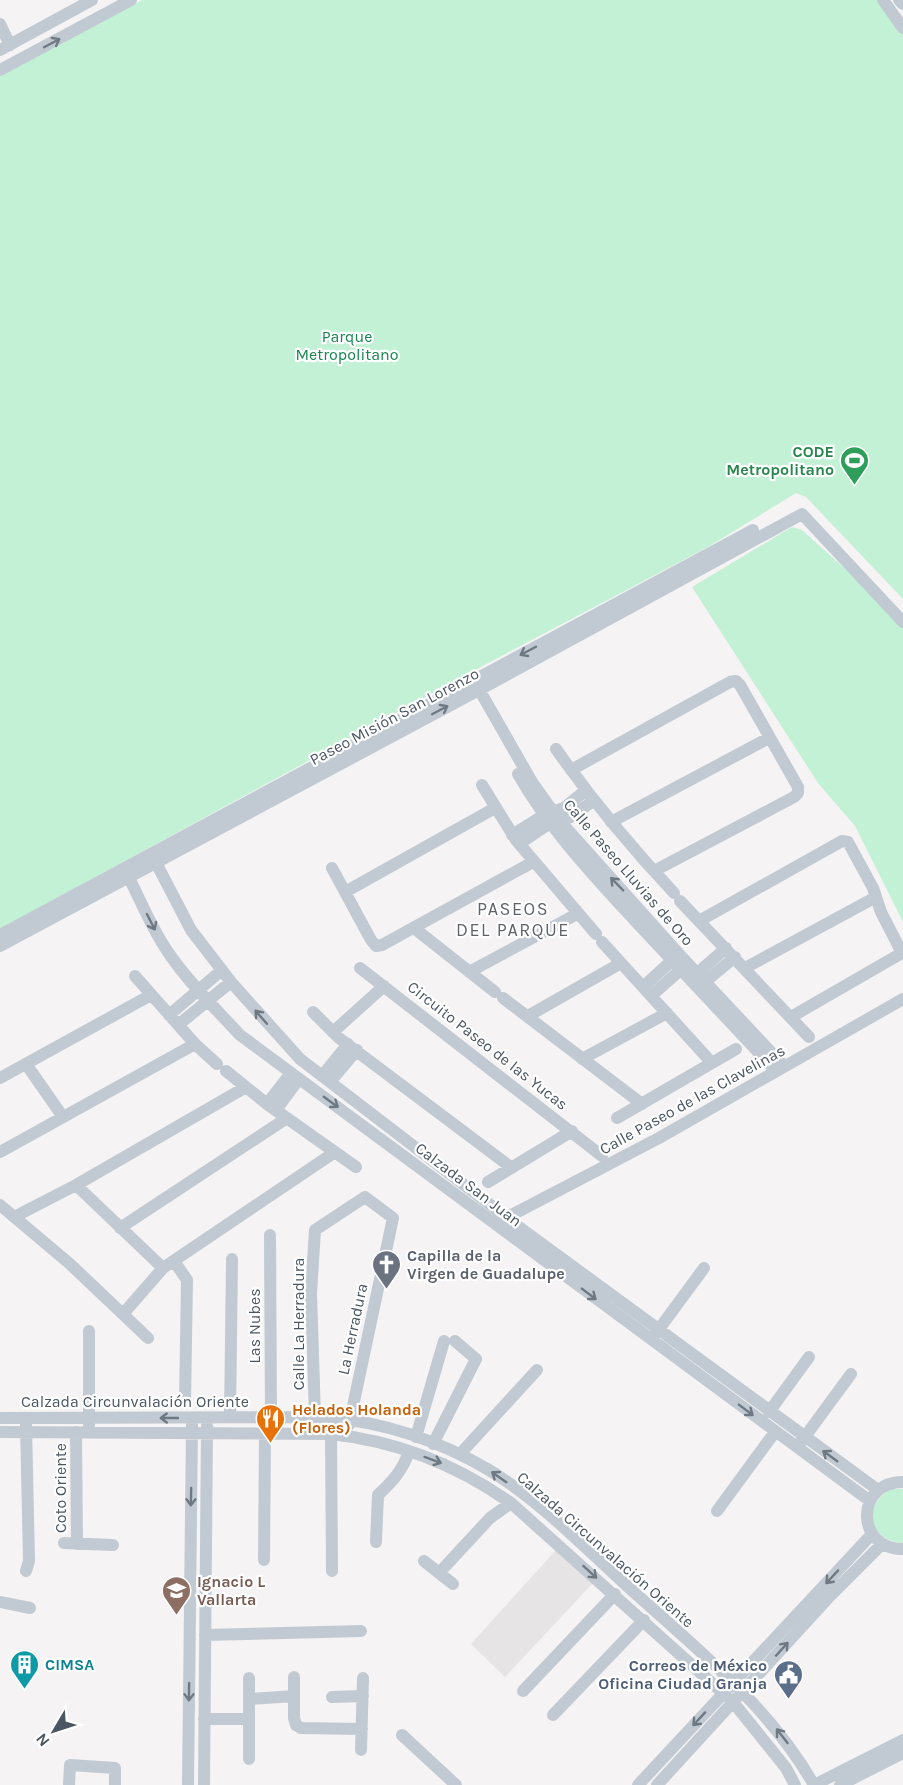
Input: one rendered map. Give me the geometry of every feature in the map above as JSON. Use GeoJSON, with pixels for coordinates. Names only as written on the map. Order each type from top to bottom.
{"type":"FeatureCollection","features":[{"type":"Feature","properties":{"kind":"street"},"geometry":{"type":"LineString","coordinates":[[0,24],[5,47],[92,0]]}},
{"type":"Feature","properties":{"kind":"street"},"geometry":{"type":"LineString","coordinates":[[0,70],[130,0]]}},
{"type":"Feature","properties":{"kind":"street"},"geometry":{"type":"LineString","coordinates":[[883,0],[903,28]]}},
{"type":"Feature","properties":{"kind":"street"},"geometry":{"type":"LineString","coordinates":[[891,13],[903,4],[899,0]]}},
{"type":"Feature","properties":{"kind":"street","name":"Paseo Misión San Lorenzo"},"geometry":{"type":"LineString","coordinates":[[0,946],[154,859],[473,687],[789,510],[802,511]]}},
{"type":"Feature","properties":{"kind":"street"},"geometry":{"type":"LineString","coordinates":[[802,511],[810,511],[903,610]]}},
{"type":"Feature","properties":{"kind":"street"},"geometry":{"type":"LineString","coordinates":[[802,511],[903,622]]}},
{"type":"Feature","properties":{"kind":"street"},"geometry":{"type":"LineString","coordinates":[[571,770],[730,682],[736,681],[740,685],[798,787],[798,793],[654,871]]}},
{"type":"Feature","properties":{"kind":"street","name":"Calle Paseo Lluvias de Oro"},"geometry":{"type":"LineString","coordinates":[[473,687],[552,818],[607,890],[680,962],[780,1069]]}},
{"type":"Feature","properties":{"kind":"street"},"geometry":{"type":"LineString","coordinates":[[611,822],[770,738]]}},
{"type":"Feature","properties":{"kind":"street"},"geometry":{"type":"LineString","coordinates":[[556,749],[589,796],[654,871],[809,1037]]}},
{"type":"Feature","properties":{"kind":"street"},"geometry":{"type":"LineString","coordinates":[[482,785],[495,808],[533,862],[712,1063]]}},
{"type":"Feature","properties":{"kind":"street"},"geometry":{"type":"LineString","coordinates":[[516,839],[552,818],[564,808],[589,796]]}},
{"type":"Feature","properties":{"kind":"street"},"geometry":{"type":"LineString","coordinates":[[345,892],[495,808]]}},
{"type":"Feature","properties":{"kind":"street"},"geometry":{"type":"LineString","coordinates":[[699,921],[842,841],[848,842],[873,888],[881,912],[902,953],[791,1017]]}},
{"type":"Feature","properties":{"kind":"street","name":"Calzada San Juan"},"geometry":{"type":"LineString","coordinates":[[154,859],[190,930],[231,982],[289,1048],[506,1217],[775,1432],[801,1443],[878,1490]]}},
{"type":"Feature","properties":{"kind":"street"},"geometry":{"type":"LineString","coordinates":[[332,867],[376,946],[414,928],[533,862]]}},
{"type":"Feature","properties":{"kind":"street","name":"Paseo Misión San Lorenzo"},"geometry":{"type":"LineString","coordinates":[[0,935],[127,874]]}},
{"type":"Feature","properties":{"kind":"street","name":"Calzada San Juan"},"geometry":{"type":"LineString","coordinates":[[127,874],[161,941],[198,990],[240,1035],[495,1225],[769,1412],[801,1443],[870,1501]]}},
{"type":"Feature","properties":{"kind":"street"},"geometry":{"type":"LineString","coordinates":[[745,968],[876,897]]}},
{"type":"Feature","properties":{"kind":"street"},"geometry":{"type":"LineString","coordinates":[[469,972],[577,914]]}},
{"type":"Feature","properties":{"kind":"street"},"geometry":{"type":"LineString","coordinates":[[414,928],[642,1104]]}},
{"type":"Feature","properties":{"kind":"street"},"geometry":{"type":"LineString","coordinates":[[698,981],[730,953]]}},
{"type":"Feature","properties":{"kind":"street"},"geometry":{"type":"LineString","coordinates":[[647,992],[680,962]]}},
{"type":"Feature","properties":{"kind":"street"},"geometry":{"type":"LineString","coordinates":[[528,1016],[621,963]]}},
{"type":"Feature","properties":{"kind":"street","name":"Circuito Paseo de las Yucas"},"geometry":{"type":"LineString","coordinates":[[360,968],[602,1156]]}},
{"type":"Feature","properties":{"kind":"street"},"geometry":{"type":"LineString","coordinates":[[169,1015],[222,970]]}},
{"type":"Feature","properties":{"kind":"street"},"geometry":{"type":"LineString","coordinates":[[135,976],[195,1044],[221,1067],[271,1107],[356,1167]]}},
{"type":"Feature","properties":{"kind":"street"},"geometry":{"type":"LineString","coordinates":[[178,1024],[231,982]]}},
{"type":"Feature","properties":{"kind":"street","name":"Circuito Paseo de las Yucas"},"geometry":{"type":"LineString","coordinates":[[333,1032],[384,986]]}},
{"type":"Feature","properties":{"kind":"street"},"geometry":{"type":"LineString","coordinates":[[0,1078],[151,995]]}},
{"type":"Feature","properties":{"kind":"street","name":"Calle Paseo de las Clavelinas"},"geometry":{"type":"LineString","coordinates":[[495,1225],[506,1217],[659,1138],[903,999]]}},
{"type":"Feature","properties":{"kind":"street"},"geometry":{"type":"LineString","coordinates":[[313,1012],[333,1032],[512,1168]]}},
{"type":"Feature","properties":{"kind":"street"},"geometry":{"type":"LineString","coordinates":[[582,1059],[667,1013]]}},
{"type":"Feature","properties":{"kind":"street"},"geometry":{"type":"LineString","coordinates":[[0,1152],[195,1044]]}},
{"type":"Feature","properties":{"kind":"street"},"geometry":{"type":"LineString","coordinates":[[326,1079],[353,1047]]}},
{"type":"Feature","properties":{"kind":"street"},"geometry":{"type":"LineString","coordinates":[[276,1062],[289,1048]]}},
{"type":"Feature","properties":{"kind":"street"},"geometry":{"type":"LineString","coordinates":[[617,1118],[736,1049]]}},
{"type":"Feature","properties":{"kind":"street"},"geometry":{"type":"LineString","coordinates":[[26,1064],[63,1117]]}},
{"type":"Feature","properties":{"kind":"street"},"geometry":{"type":"LineString","coordinates":[[271,1107],[295,1076]]}},
{"type":"Feature","properties":{"kind":"street"},"geometry":{"type":"LineString","coordinates":[[14,1217],[76,1185],[246,1087]]}},
{"type":"Feature","properties":{"kind":"street"},"geometry":{"type":"LineString","coordinates":[[120,1228],[287,1118]]}},
{"type":"Feature","properties":{"kind":"street"},"geometry":{"type":"LineString","coordinates":[[380,1138],[388,1126]]}},
{"type":"Feature","properties":{"kind":"street","name":"Circuito Paseo de las Yucas"},"geometry":{"type":"LineString","coordinates":[[488,1182],[572,1131]]}},
{"type":"Feature","properties":{"kind":"street"},"geometry":{"type":"LineString","coordinates":[[123,1314],[169,1264],[335,1152]]}},
{"type":"Feature","properties":{"kind":"street"},"geometry":{"type":"LineString","coordinates":[[76,1185],[120,1228],[187,1280],[185,1403]]}},
{"type":"Feature","properties":{"kind":"street","name":"La Herradura"},"geometry":{"type":"LineString","coordinates":[[315,1230],[365,1197],[393,1218],[348,1436]]}},
{"type":"Feature","properties":{"kind":"street"},"geometry":{"type":"LineString","coordinates":[[0,1205],[70,1264],[148,1338]]}},
{"type":"Feature","properties":{"kind":"street","name":"Calle La Herradura"},"geometry":{"type":"LineString","coordinates":[[315,1230],[311,1293],[315,1417]]}},
{"type":"Feature","properties":{"kind":"street","name":"Las Nubes"},"geometry":{"type":"LineString","coordinates":[[270,1235],[270,1418]]}},
{"type":"Feature","properties":{"kind":"street"},"geometry":{"type":"LineString","coordinates":[[230,1417],[232,1259]]}},
{"type":"Feature","properties":{"kind":"street"},"geometry":{"type":"LineString","coordinates":[[655,1335],[704,1268]]}},
{"type":"Feature","properties":{"kind":"street","name":"Coto Oriente"},"geometry":{"type":"LineString","coordinates":[[77,1544],[83,1432],[88,1418],[89,1331]]}},
{"type":"Feature","properties":{"kind":"street"},"geometry":{"type":"LineString","coordinates":[[416,1437],[449,1341],[476,1359],[433,1444]]}},
{"type":"Feature","properties":{"kind":"street"},"geometry":{"type":"LineString","coordinates":[[769,1412],[809,1357]]}},
{"type":"Feature","properties":{"kind":"street"},"geometry":{"type":"LineString","coordinates":[[460,1454],[537,1370]]}},
{"type":"Feature","properties":{"kind":"street"},"geometry":{"type":"LineString","coordinates":[[801,1443],[851,1374]]}},
{"type":"Feature","properties":{"kind":"street","name":"Calzada Circunvalación Oriente"},"geometry":{"type":"LineString","coordinates":[[0,1418],[315,1417],[350,1419],[416,1437],[460,1454],[491,1471],[520,1492],[570,1534],[732,1682],[761,1710],[799,1758],[814,1785]]}},
{"type":"Feature","properties":{"kind":"street"},"geometry":{"type":"LineString","coordinates":[[26,1418],[29,1561],[26,1571]]}},
{"type":"Feature","properties":{"kind":"street"},"geometry":{"type":"LineString","coordinates":[[189,1785],[192,1418]]}},
{"type":"Feature","properties":{"kind":"street"},"geometry":{"type":"LineString","coordinates":[[204,1785],[207,1418]]}},
{"type":"Feature","properties":{"kind":"street","name":"Calzada Circunvalación Oriente"},"geometry":{"type":"LineString","coordinates":[[0,1432],[331,1434],[403,1449],[455,1468],[483,1483],[507,1500],[615,1594],[733,1702],[786,1768],[795,1785]]}},
{"type":"Feature","properties":{"kind":"street"},"geometry":{"type":"LineString","coordinates":[[717,1511],[775,1432]]}},
{"type":"Feature","properties":{"kind":"street"},"geometry":{"type":"LineString","coordinates":[[264,1560],[265,1433]]}},
{"type":"Feature","properties":{"kind":"street"},"geometry":{"type":"LineString","coordinates":[[331,1434],[332,1571]]}},
{"type":"Feature","properties":{"kind":"street"},"geometry":{"type":"LineString","coordinates":[[376,1542],[378,1495],[396,1478],[405,1464],[403,1449]]}},
{"type":"Feature","properties":{"kind":"street"},"geometry":{"type":"LineString","coordinates":[[903,1482],[887,1485],[878,1490],[870,1501],[867,1521],[872,1534],[882,1544],[903,1549]]}},
{"type":"Feature","properties":{"kind":"street"},"geometry":{"type":"LineString","coordinates":[[439,1572],[507,1500]]}},
{"type":"Feature","properties":{"kind":"street"},"geometry":{"type":"LineString","coordinates":[[559,1545],[570,1534]]}},
{"type":"Feature","properties":{"kind":"street"},"geometry":{"type":"LineString","coordinates":[[638,1785],[872,1534]]}},
{"type":"Feature","properties":{"kind":"street"},"geometry":{"type":"LineString","coordinates":[[64,1543],[113,1545]]}},
{"type":"Feature","properties":{"kind":"street"},"geometry":{"type":"LineString","coordinates":[[657,1785],[830,1596],[882,1544]]}},
{"type":"Feature","properties":{"kind":"street"},"geometry":{"type":"LineString","coordinates":[[424,1561],[453,1584]]}},
{"type":"Feature","properties":{"kind":"street"},"geometry":{"type":"LineString","coordinates":[[190,1562],[206,1563]]}},
{"type":"Feature","properties":{"kind":"street"},"geometry":{"type":"LineString","coordinates":[[523,1691],[615,1594]]}},
{"type":"Feature","properties":{"kind":"street"},"geometry":{"type":"LineString","coordinates":[[0,1602],[30,1608]]}},
{"type":"Feature","properties":{"kind":"street"},"geometry":{"type":"LineString","coordinates":[[553,1715],[644,1620]]}},
{"type":"Feature","properties":{"kind":"street"},"geometry":{"type":"LineString","coordinates":[[205,1635],[362,1631]]}},
{"type":"Feature","properties":{"kind":"street"},"geometry":{"type":"LineString","coordinates":[[190,1655],[205,1655]]}},
{"type":"Feature","properties":{"kind":"street"},"geometry":{"type":"LineString","coordinates":[[294,1677],[296,1725],[301,1728],[362,1729]]}},
{"type":"Feature","properties":{"kind":"street"},"geometry":{"type":"LineString","coordinates":[[249,1678],[249,1759]]}},
{"type":"Feature","properties":{"kind":"street"},"geometry":{"type":"LineString","coordinates":[[361,1750],[363,1678]]}},
{"type":"Feature","properties":{"kind":"street"},"geometry":{"type":"LineString","coordinates":[[249,1699],[294,1696]]}},
{"type":"Feature","properties":{"kind":"street"},"geometry":{"type":"LineString","coordinates":[[332,1697],[363,1696]]}},
{"type":"Feature","properties":{"kind":"street"},"geometry":{"type":"LineString","coordinates":[[204,1719],[249,1719]]}},
{"type":"Feature","properties":{"kind":"street"},"geometry":{"type":"LineString","coordinates":[[402,1735],[456,1785]]}},
{"type":"Feature","properties":{"kind":"street"},"geometry":{"type":"LineString","coordinates":[[814,1785],[903,1740]]}},
{"type":"Feature","properties":{"kind":"street"},"geometry":{"type":"LineString","coordinates":[[840,1785],[903,1753]]}},
{"type":"Feature","properties":{"kind":"street"},"geometry":{"type":"LineString","coordinates":[[69,1785],[70,1765],[115,1768],[115,1785]]}},
{"type":"Feature","properties":{"kind":"shaded area"},"geometry":{"type":"Polygon","coordinates":[[[556,1550],[593,1583],[505,1677],[471,1644],[556,1550]]]}},
{"type":"Feature","properties":{"kind":"green space","name":"Parque Metropolitano"},"geometry":{"type":"Polygon","coordinates":[[[142,0],[877,0],[903,33],[903,599],[806,497],[796,493],[708,547],[488,663],[0,929],[0,76],[142,0]]]}},
{"type":"Feature","properties":{"kind":"green space"},"geometry":{"type":"Polygon","coordinates":[[[792,527],[802,530],[863,585],[903,627],[903,922],[855,826],[818,783],[692,587],[792,527]]]}},
{"type":"Feature","properties":{"kind":"green space"},"geometry":{"type":"Polygon","coordinates":[[[892,1489],[903,1489],[903,1543],[891,1541],[882,1536],[873,1521],[876,1503],[892,1489]]]}},
{"type":"Feature","properties":{"kind":"place","name":"CODE Metropolitano"},"geometry":{"type":"Point","coordinates":[855,486]}},
{"type":"Feature","properties":{"kind":"place","name":"Capilla de la Virgen de Guadalupe"},"geometry":{"type":"Point","coordinates":[386,1290]}},
{"type":"Feature","properties":{"kind":"place","name":"Helados Holanda (Flores)"},"geometry":{"type":"Point","coordinates":[271,1444]}},
{"type":"Feature","properties":{"kind":"place","name":"Ignacio L Vallarta"},"geometry":{"type":"Point","coordinates":[176,1616]}},
{"type":"Feature","properties":{"kind":"place","name":"CIMSA"},"geometry":{"type":"Point","coordinates":[24,1690]}},
{"type":"Feature","properties":{"kind":"place","name":"Correos de México Oficina Ciudad Granja"},"geometry":{"type":"Point","coordinates":[788,1700]}},
{"type":"Feature","properties":{"kind":"district","name":"PASEOS DEL PARQUE"},"geometry":{"type":"Point","coordinates":[513,919]}}]}
